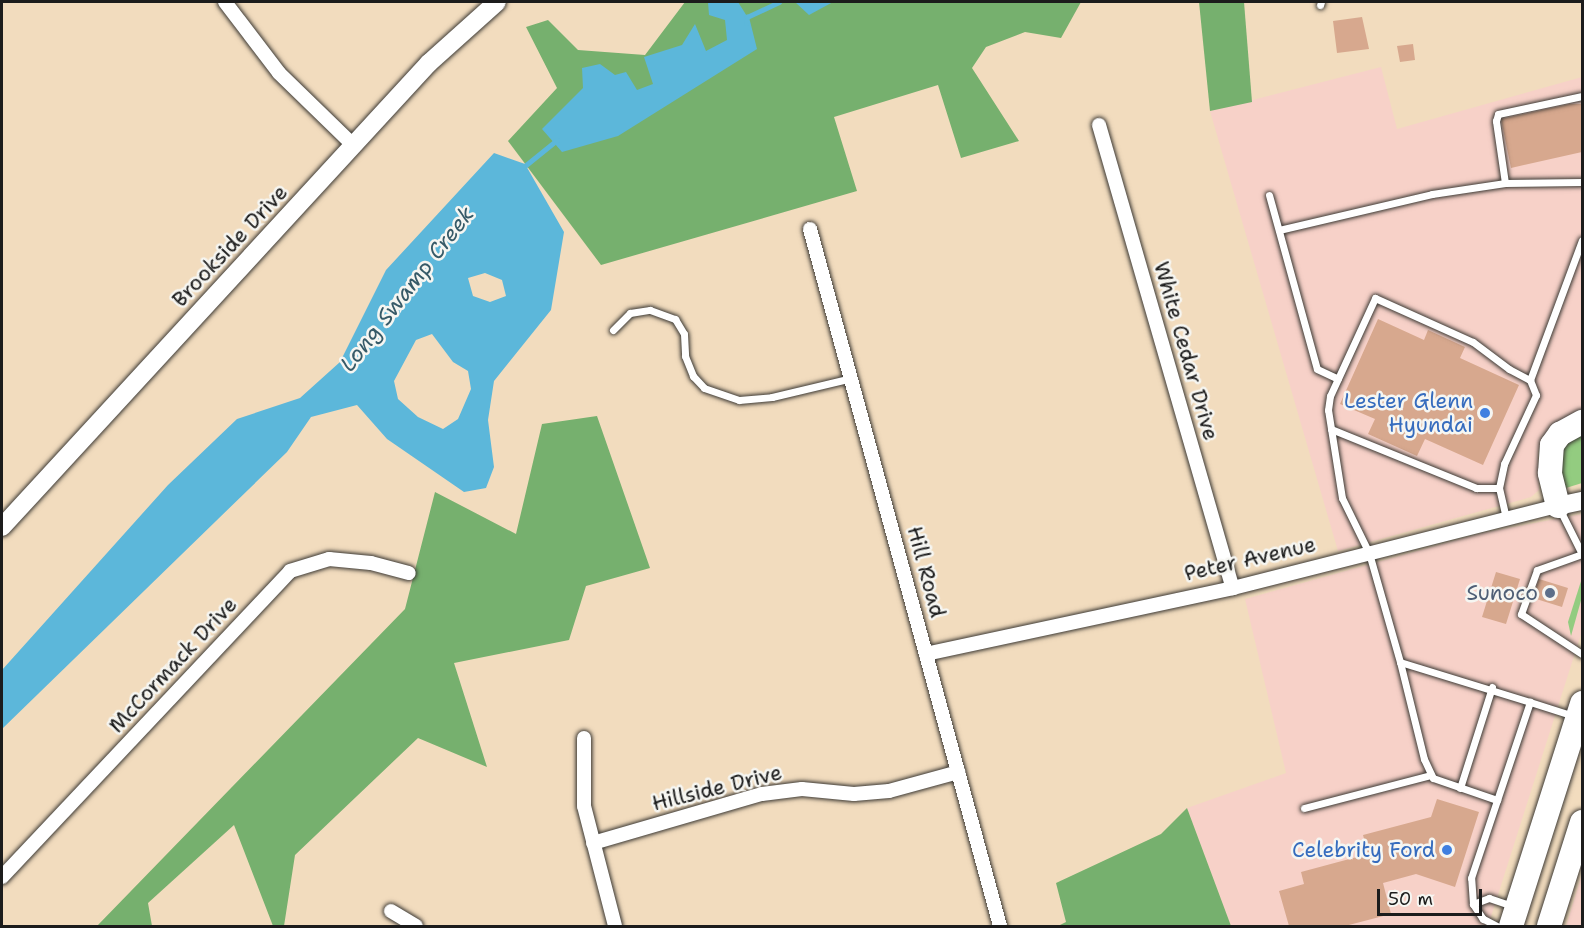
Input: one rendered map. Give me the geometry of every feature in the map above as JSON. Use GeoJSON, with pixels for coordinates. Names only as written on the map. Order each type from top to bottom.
{"type":"FeatureCollection","features":[{"type":"Feature","properties":{"kind":"highway"},"geometry":{"type":"LineString","coordinates":[[1558,506],[1550,472],[1552,445],[1560,434],[1582,422]]}},
{"type":"Feature","properties":{"kind":"highway"},"geometry":{"type":"LineString","coordinates":[[1514,917],[1580,710]]}},
{"type":"Feature","properties":{"kind":"highway"},"geometry":{"type":"LineString","coordinates":[[1549,927],[1574,870],[1582,822]]}},
{"type":"Feature","properties":{"kind":"street"},"geometry":{"type":"LineString","coordinates":[[225,2],[279,73],[353,145]]}},
{"type":"Feature","properties":{"kind":"street","name":"Brookside Drive"},"geometry":{"type":"LineString","coordinates":[[2,527],[429,63],[497,2]]}},
{"type":"Feature","properties":{"kind":"street","name":"White Cedar Drive"},"geometry":{"type":"LineString","coordinates":[[1099,125],[1233,588]]}},
{"type":"Feature","properties":{"kind":"street","name":"Hill Road"},"geometry":{"type":"LineString","coordinates":[[810,229],[1000,927]]}},
{"type":"Feature","properties":{"kind":"street","name":"Peter Avenue"},"geometry":{"type":"LineString","coordinates":[[926,654],[1233,588],[1506,518],[1582,501]]}},
{"type":"Feature","properties":{"kind":"street","name":"McCormack Drive"},"geometry":{"type":"LineString","coordinates":[[2,877],[290,571],[328,559],[371,563],[409,573]]}},
{"type":"Feature","properties":{"kind":"street"},"geometry":{"type":"LineString","coordinates":[[584,738],[584,806],[615,927]]}},
{"type":"Feature","properties":{"kind":"street","name":"Hillside Drive"},"geometry":{"type":"LineString","coordinates":[[593,843],[762,794],[802,789],[854,794],[889,791],[958,772]]}},
{"type":"Feature","properties":{"kind":"street"},"geometry":{"type":"LineString","coordinates":[[391,911],[416,927]]}},
{"type":"Feature","properties":{"kind":"lane"},"geometry":{"type":"LineString","coordinates":[[1505,183],[1496,121],[1498,114],[1582,96]]}},
{"type":"Feature","properties":{"kind":"lane"},"geometry":{"type":"LineString","coordinates":[[1279,230],[1432,194],[1505,183],[1582,182]]}},
{"type":"Feature","properties":{"kind":"lane"},"geometry":{"type":"LineString","coordinates":[[1269,195],[1317,369],[1338,379]]}},
{"type":"Feature","properties":{"kind":"lane"},"geometry":{"type":"LineString","coordinates":[[1530,380],[1582,240]]}},
{"type":"Feature","properties":{"kind":"lane"},"geometry":{"type":"LineString","coordinates":[[1431,775],[1369,553],[1342,498],[1328,410],[1338,379],[1375,298],[1473,342],[1530,380],[1536,394],[1504,464],[1499,488],[1506,518]]}},
{"type":"Feature","properties":{"kind":"lane"},"geometry":{"type":"LineString","coordinates":[[613,330],[630,313],[650,310],[675,319],[684,334],[685,356],[693,376],[704,388],[739,400],[772,397],[852,378]]}},
{"type":"Feature","properties":{"kind":"lane"},"geometry":{"type":"LineString","coordinates":[[1331,429],[1476,488],[1499,488]]}},
{"type":"Feature","properties":{"kind":"lane"},"geometry":{"type":"LineString","coordinates":[[1558,506],[1582,554],[1537,570],[1521,614],[1582,654]]}},
{"type":"Feature","properties":{"kind":"lane"},"geometry":{"type":"LineString","coordinates":[[1400,662],[1492,687],[1530,702],[1580,710]]}},
{"type":"Feature","properties":{"kind":"lane"},"geometry":{"type":"LineString","coordinates":[[1460,788],[1492,687]]}},
{"type":"Feature","properties":{"kind":"lane"},"geometry":{"type":"LineString","coordinates":[[1497,927],[1483,919],[1473,904],[1471,878],[1530,702]]}},
{"type":"Feature","properties":{"kind":"lane"},"geometry":{"type":"LineString","coordinates":[[1305,808],[1431,775],[1460,788],[1497,800]]}},
{"type":"Feature","properties":{"kind":"lane"},"geometry":{"type":"LineString","coordinates":[[1473,904],[1489,898],[1514,917]]}},
{"type":"Feature","properties":{"kind":"shaded area"},"geometry":{"type":"Polygon","coordinates":[[[1381,67],[1397,129],[1582,77],[1582,413],[1545,436],[1538,452],[1539,490],[1531,497],[1338,551],[1210,111],[1381,67]]]}},
{"type":"Feature","properties":{"kind":"shaded area"},"geometry":{"type":"Polygon","coordinates":[[[1582,514],[1582,631],[1488,926],[1231,926],[1187,808],[1286,773],[1245,599],[1482,533],[1582,514]]]}},
{"type":"Feature","properties":{"kind":"shaded area"},"geometry":{"type":"Polygon","coordinates":[[[1582,874],[1582,926],[1566,926],[1582,874]]]}},
{"type":"Feature","properties":{"kind":"green space"},"geometry":{"type":"Polygon","coordinates":[[[685,2],[1081,2],[1061,38],[1025,32],[986,47],[972,68],[1019,141],[961,158],[938,85],[834,117],[857,191],[601,265],[508,141],[557,88],[526,27],[548,20],[578,50],[645,55],[685,2]]]}},
{"type":"Feature","properties":{"kind":"green space"},"geometry":{"type":"Polygon","coordinates":[[[1199,2],[1244,2],[1252,102],[1210,111],[1199,2]]]}},
{"type":"Feature","properties":{"kind":"green space"},"geometry":{"type":"Polygon","coordinates":[[[597,416],[650,568],[586,586],[569,640],[454,663],[487,767],[418,738],[295,855],[284,926],[273,926],[234,825],[148,903],[152,926],[97,926],[405,609],[435,492],[516,534],[542,424],[597,416]]]}},
{"type":"Feature","properties":{"kind":"green space"},"geometry":{"type":"Polygon","coordinates":[[[1582,431],[1582,483],[1566,488],[1555,453],[1582,431]]]}},
{"type":"Feature","properties":{"kind":"green space"},"geometry":{"type":"Polygon","coordinates":[[[1582,578],[1582,597],[1571,636],[1568,622],[1582,578]]]}},
{"type":"Feature","properties":{"kind":"green space"},"geometry":{"type":"Polygon","coordinates":[[[1187,808],[1231,926],[1058,926],[1066,922],[1056,883],[1161,834],[1187,808]]]}},
{"type":"Feature","properties":{"kind":"water"},"geometry":{"type":"Polygon","coordinates":[[[708,2],[738,2],[750,21],[757,49],[618,136],[562,152],[542,129],[583,88],[582,68],[600,64],[615,75],[626,72],[637,90],[653,84],[644,57],[682,45],[695,24],[706,51],[727,40],[725,20],[709,15],[708,2]]]}},
{"type":"Feature","properties":{"kind":"water"},"geometry":{"type":"Polygon","coordinates":[[[795,2],[833,2],[809,15],[795,2]]]}},
{"type":"Feature","properties":{"kind":"water"},"geometry":{"type":"Polygon","coordinates":[[[494,153],[525,164],[564,232],[551,310],[494,381],[488,420],[494,467],[486,488],[464,492],[387,439],[357,405],[311,417],[287,452],[2,729],[2,670],[168,485],[237,419],[300,398],[340,362],[386,270],[494,153]],[[485,273],[468,278],[473,296],[490,302],[506,296],[502,280],[485,273]],[[432,334],[416,340],[394,381],[398,399],[418,417],[443,429],[458,419],[471,389],[468,371],[453,362],[432,334]]]}},
{"type":"Feature","properties":{"kind":"building"},"geometry":{"type":"Polygon","coordinates":[[[1362,17],[1369,49],[1337,53],[1333,21],[1362,17]]]}},
{"type":"Feature","properties":{"kind":"building"},"geometry":{"type":"Polygon","coordinates":[[[1413,44],[1415,60],[1400,62],[1397,46],[1413,44]]]}},
{"type":"Feature","properties":{"kind":"building"},"geometry":{"type":"Polygon","coordinates":[[[1570,104],[1582,104],[1582,152],[1511,168],[1501,119],[1570,104]]]}},
{"type":"Feature","properties":{"kind":"building"},"geometry":{"type":"Polygon","coordinates":[[[1378,319],[1424,340],[1428,330],[1465,347],[1460,358],[1519,385],[1483,465],[1425,439],[1417,456],[1368,434],[1375,419],[1340,404],[1378,319]]]}},
{"type":"Feature","properties":{"kind":"building"},"geometry":{"type":"Polygon","coordinates":[[[1496,572],[1520,579],[1506,624],[1482,617],[1496,572]]]}},
{"type":"Feature","properties":{"kind":"building"},"geometry":{"type":"Polygon","coordinates":[[[1539,579],[1568,588],[1562,607],[1533,598],[1539,579]]]}},
{"type":"Feature","properties":{"kind":"building"},"geometry":{"type":"Polygon","coordinates":[[[1437,799],[1479,812],[1455,887],[1416,874],[1383,883],[1391,914],[1345,926],[1289,926],[1279,891],[1304,884],[1301,872],[1368,854],[1363,835],[1431,817],[1437,799]]]}},
{"type":"Feature","properties":{"kind":"waterway","name":"Long Swamp Creek"},"geometry":{"type":"LineString","coordinates":[[746,23],[747,17],[779,2]]}},
{"type":"Feature","properties":{"kind":"waterway","name":"Long Swamp Creek"},"geometry":{"type":"LineString","coordinates":[[521,169],[557,140]]}},
{"type":"Feature","properties":{"kind":"place","name":"Lester Glenn Hyundai"},"geometry":{"type":"Point","coordinates":[1485,413]}},
{"type":"Feature","properties":{"kind":"place","name":"Sunoco"},"geometry":{"type":"Point","coordinates":[1550,593]}},
{"type":"Feature","properties":{"kind":"place","name":"Celebrity Ford"},"geometry":{"type":"Point","coordinates":[1447,850]}}]}
